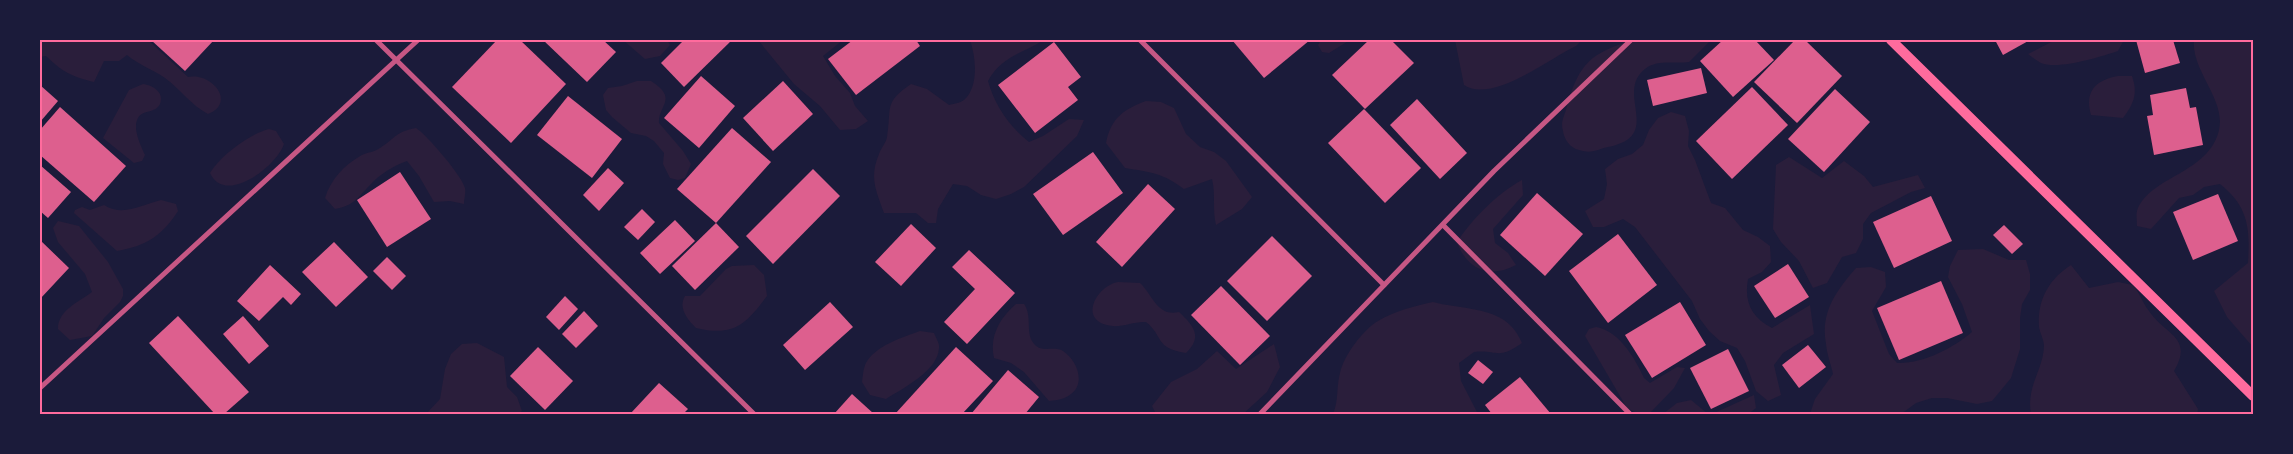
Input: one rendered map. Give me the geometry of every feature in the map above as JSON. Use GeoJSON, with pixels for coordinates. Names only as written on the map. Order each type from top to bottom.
{"type":"FeatureCollection","features":[{"type":"Feature","properties":{"kind":"main road"},"geometry":{"type":"LineString","coordinates":[[1890,40],[2253,396]]}},
{"type":"Feature","properties":{"kind":"street"},"geometry":{"type":"LineString","coordinates":[[376,40],[754,414]]}},
{"type":"Feature","properties":{"kind":"street"},"geometry":{"type":"LineString","coordinates":[[40,388],[418,40]]}},
{"type":"Feature","properties":{"kind":"street"},"geometry":{"type":"LineString","coordinates":[[1140,40],[1384,285]]}},
{"type":"Feature","properties":{"kind":"street"},"geometry":{"type":"LineString","coordinates":[[1260,414],[1494,171],[1631,40]]}},
{"type":"Feature","properties":{"kind":"street"},"geometry":{"type":"LineString","coordinates":[[1443,225],[1630,414]]}},
{"type":"Feature","properties":{"kind":"shaded area"},"geometry":{"type":"Polygon","coordinates":[[[40,40],[148,40],[188,77],[205,79],[213,84],[221,96],[220,103],[216,109],[208,114],[196,106],[165,78],[127,55],[119,61],[104,61],[94,82],[79,78],[62,70],[46,56],[40,57],[40,40]]]}},
{"type":"Feature","properties":{"kind":"shaded area"},"geometry":{"type":"Polygon","coordinates":[[[623,40],[667,40],[670,45],[660,56],[645,59],[623,40]]]}},
{"type":"Feature","properties":{"kind":"shaded area"},"geometry":{"type":"Polygon","coordinates":[[[758,40],[843,40],[823,56],[835,76],[850,93],[855,106],[868,121],[856,129],[840,130],[820,106],[794,84],[758,40]]]}},
{"type":"Feature","properties":{"kind":"shaded area"},"geometry":{"type":"Polygon","coordinates":[[[970,40],[1044,40],[1013,56],[999,66],[988,81],[991,90],[1004,115],[1029,142],[1043,136],[1069,119],[1084,120],[1077,136],[1024,187],[1011,194],[996,199],[981,195],[967,186],[953,184],[938,209],[936,223],[928,223],[916,213],[884,213],[878,197],[874,170],[886,139],[892,101],[911,84],[927,89],[949,105],[964,100],[972,88],[975,72],[974,55],[970,40]]]}},
{"type":"Feature","properties":{"kind":"shaded area"},"geometry":{"type":"Polygon","coordinates":[[[1321,40],[1350,40],[1329,53],[1322,52],[1318,45],[1321,40]]]}},
{"type":"Feature","properties":{"kind":"shaded area"},"geometry":{"type":"Polygon","coordinates":[[[1455,40],[1582,40],[1576,46],[1521,77],[1490,89],[1476,89],[1464,85],[1455,40]]]}},
{"type":"Feature","properties":{"kind":"shaded area"},"geometry":{"type":"Polygon","coordinates":[[[1633,40],[1711,40],[1689,62],[1660,63],[1645,69],[1637,79],[1634,90],[1637,124],[1633,134],[1625,141],[1590,152],[1576,149],[1566,140],[1562,124],[1576,79],[1597,55],[1633,40]]]}},
{"type":"Feature","properties":{"kind":"shaded area"},"geometry":{"type":"Polygon","coordinates":[[[2055,40],[2124,40],[2118,51],[2069,64],[2049,65],[2041,63],[2028,54],[2055,40]]]}},
{"type":"Feature","properties":{"kind":"shaded area"},"geometry":{"type":"Polygon","coordinates":[[[2194,40],[2253,40],[2253,347],[2227,317],[2214,291],[2248,263],[2249,240],[2246,219],[2237,201],[2230,193],[2220,184],[2204,187],[2193,195],[2179,198],[2151,229],[2137,226],[2137,211],[2144,199],[2153,190],[2192,166],[2204,156],[2213,145],[2219,130],[2218,107],[2198,63],[2194,51],[2194,40]]]}},
{"type":"Feature","properties":{"kind":"shaded area"},"geometry":{"type":"Polygon","coordinates":[[[2118,76],[2132,76],[2134,82],[2134,98],[2127,113],[2123,118],[2091,115],[2089,99],[2094,88],[2104,80],[2118,76]]]}},
{"type":"Feature","properties":{"kind":"shaded area"},"geometry":{"type":"Polygon","coordinates":[[[637,81],[651,81],[659,87],[666,97],[659,123],[683,151],[691,164],[685,178],[678,180],[670,178],[663,164],[664,153],[654,141],[646,136],[631,133],[606,110],[603,95],[608,88],[637,81]]]}},
{"type":"Feature","properties":{"kind":"shaded area"},"geometry":{"type":"Polygon","coordinates":[[[143,84],[157,90],[161,100],[158,107],[140,115],[136,122],[139,142],[145,155],[142,161],[134,163],[103,138],[129,90],[143,84]]]}},
{"type":"Feature","properties":{"kind":"shaded area"},"geometry":{"type":"Polygon","coordinates":[[[1146,101],[1161,102],[1174,108],[1186,134],[1200,147],[1214,152],[1226,161],[1252,197],[1242,209],[1216,225],[1212,179],[1184,189],[1163,176],[1125,168],[1106,143],[1108,134],[1115,121],[1125,111],[1146,101]]]}},
{"type":"Feature","properties":{"kind":"shaded area"},"geometry":{"type":"Polygon","coordinates":[[[1671,112],[1685,116],[1689,131],[1688,146],[1711,203],[1725,208],[1743,230],[1758,237],[1770,246],[1771,262],[1762,272],[1748,279],[1748,302],[1754,314],[1772,328],[1810,305],[1814,334],[1783,353],[1774,365],[1781,395],[1768,401],[1756,391],[1745,361],[1737,348],[1720,341],[1709,331],[1700,319],[1692,301],[1635,227],[1623,219],[1604,227],[1593,227],[1585,211],[1604,199],[1607,184],[1605,169],[1618,159],[1632,154],[1643,145],[1649,130],[1658,118],[1671,112]]]}},
{"type":"Feature","properties":{"kind":"shaded area"},"geometry":{"type":"Polygon","coordinates":[[[416,128],[436,147],[458,175],[465,188],[464,204],[450,201],[434,202],[419,176],[407,161],[382,174],[355,201],[347,206],[335,209],[325,198],[339,173],[349,163],[362,155],[378,149],[400,133],[416,128]]]}},
{"type":"Feature","properties":{"kind":"shaded area"},"geometry":{"type":"Polygon","coordinates":[[[269,129],[276,131],[284,144],[272,162],[261,172],[238,184],[227,185],[217,182],[210,173],[215,166],[244,141],[269,129]]]}},
{"type":"Feature","properties":{"kind":"shaded area"},"geometry":{"type":"Polygon","coordinates":[[[1789,157],[1822,178],[1844,161],[1864,176],[1873,187],[1918,175],[1925,188],[1911,192],[1871,213],[1863,224],[1863,239],[1856,253],[1842,257],[1827,283],[1813,288],[1799,261],[1781,242],[1773,229],[1776,165],[1789,157]]]}},
{"type":"Feature","properties":{"kind":"shaded area"},"geometry":{"type":"Polygon","coordinates":[[[1522,180],[1523,195],[1493,229],[1495,243],[1508,253],[1516,265],[1497,271],[1480,269],[1473,265],[1461,252],[1457,242],[1486,207],[1522,180]]]}},
{"type":"Feature","properties":{"kind":"shaded area"},"geometry":{"type":"Polygon","coordinates":[[[161,200],[176,204],[178,211],[166,227],[145,243],[117,251],[74,213],[75,210],[82,207],[90,210],[104,205],[118,210],[125,210],[161,200]]]}},
{"type":"Feature","properties":{"kind":"shaded area"},"geometry":{"type":"Polygon","coordinates":[[[58,221],[79,226],[108,262],[123,289],[123,296],[120,302],[104,318],[92,336],[70,340],[58,329],[61,317],[65,312],[92,292],[85,274],[58,242],[53,228],[58,221]]]}},
{"type":"Feature","properties":{"kind":"shaded area"},"geometry":{"type":"Polygon","coordinates":[[[1983,249],[2009,260],[2026,260],[2030,274],[2030,290],[2022,304],[2020,318],[2020,349],[2011,378],[1992,401],[1977,404],[1947,398],[1932,398],[1916,403],[1901,414],[1810,414],[1815,399],[1833,374],[1827,352],[1825,333],[1825,322],[1828,312],[1836,294],[1856,268],[1871,267],[1885,272],[1886,287],[1872,311],[1889,354],[1897,363],[1907,363],[1937,354],[1956,344],[1972,332],[1962,304],[1948,277],[1950,266],[1958,250],[1983,249]]]}},
{"type":"Feature","properties":{"kind":"shaded area"},"geometry":{"type":"Polygon","coordinates":[[[754,265],[764,275],[767,296],[752,314],[738,326],[730,329],[720,331],[696,328],[683,309],[682,305],[685,296],[700,296],[726,269],[732,266],[754,265]]]}},
{"type":"Feature","properties":{"kind":"shaded area"},"geometry":{"type":"Polygon","coordinates":[[[2071,265],[2089,288],[2118,282],[2133,285],[2155,319],[2179,343],[2181,351],[2174,371],[2198,409],[2197,414],[2031,414],[2031,395],[2044,346],[2039,327],[2042,299],[2056,277],[2071,265]]]}},
{"type":"Feature","properties":{"kind":"shaded area"},"geometry":{"type":"Polygon","coordinates":[[[1118,282],[1140,283],[1160,308],[1172,313],[1179,312],[1184,317],[1192,327],[1195,337],[1194,342],[1186,353],[1176,351],[1164,345],[1152,327],[1146,322],[1112,326],[1099,321],[1094,316],[1094,302],[1098,296],[1103,289],[1118,282]]]}},
{"type":"Feature","properties":{"kind":"shaded area"},"geometry":{"type":"Polygon","coordinates":[[[1433,302],[1472,309],[1496,316],[1515,331],[1522,343],[1502,353],[1474,352],[1459,363],[1461,381],[1478,414],[1333,414],[1342,366],[1360,337],[1372,325],[1384,317],[1405,309],[1433,302]]]}},
{"type":"Feature","properties":{"kind":"shaded area"},"geometry":{"type":"Polygon","coordinates":[[[1016,304],[1024,304],[1026,308],[1030,337],[1035,345],[1043,349],[1059,349],[1063,351],[1076,366],[1079,378],[1078,384],[1076,389],[1066,397],[1049,401],[1024,372],[1011,363],[994,358],[993,342],[997,328],[1005,315],[1016,304]]]}},
{"type":"Feature","properties":{"kind":"shaded area"},"geometry":{"type":"Polygon","coordinates":[[[1596,327],[1612,334],[1625,346],[1644,378],[1650,383],[1677,367],[1685,368],[1674,388],[1649,414],[1638,414],[1627,408],[1585,336],[1589,329],[1596,327]]]}},
{"type":"Feature","properties":{"kind":"shaded area"},"geometry":{"type":"Polygon","coordinates":[[[920,331],[934,333],[938,343],[937,356],[933,364],[910,384],[886,399],[870,395],[862,382],[865,365],[870,357],[890,343],[920,331]]]}},
{"type":"Feature","properties":{"kind":"shaded area"},"geometry":{"type":"Polygon","coordinates":[[[477,343],[504,357],[507,387],[517,397],[522,411],[518,414],[426,414],[440,399],[445,369],[451,354],[462,344],[477,343]]]}},
{"type":"Feature","properties":{"kind":"shaded area"},"geometry":{"type":"Polygon","coordinates":[[[1274,344],[1280,367],[1267,392],[1243,414],[1156,414],[1152,406],[1171,382],[1197,369],[1217,351],[1236,369],[1274,344]]]}},
{"type":"Feature","properties":{"kind":"shaded area"},"geometry":{"type":"Polygon","coordinates":[[[1754,395],[1756,408],[1748,414],[1712,414],[1754,395]]]}},
{"type":"Feature","properties":{"kind":"shaded area"},"geometry":{"type":"Polygon","coordinates":[[[1691,400],[1708,414],[1663,414],[1677,403],[1691,400]]]}},
{"type":"Feature","properties":{"kind":"building"},"geometry":{"type":"Polygon","coordinates":[[[151,40],[214,40],[185,71],[151,40]]]}},
{"type":"Feature","properties":{"kind":"building"},"geometry":{"type":"Polygon","coordinates":[[[497,40],[520,40],[566,84],[511,143],[452,87],[497,40]]]}},
{"type":"Feature","properties":{"kind":"building"},"geometry":{"type":"Polygon","coordinates":[[[543,40],[603,40],[616,52],[587,82],[543,40]]]}},
{"type":"Feature","properties":{"kind":"building"},"geometry":{"type":"Polygon","coordinates":[[[684,40],[732,40],[684,87],[661,63],[684,40]]]}},
{"type":"Feature","properties":{"kind":"building"},"geometry":{"type":"Polygon","coordinates":[[[853,40],[916,40],[920,46],[856,95],[828,59],[853,40]]]}},
{"type":"Feature","properties":{"kind":"building"},"geometry":{"type":"Polygon","coordinates":[[[1232,40],[1310,40],[1264,78],[1232,40]]]}},
{"type":"Feature","properties":{"kind":"building"},"geometry":{"type":"Polygon","coordinates":[[[1369,40],[1391,40],[1414,63],[1365,109],[1332,75],[1369,40]]]}},
{"type":"Feature","properties":{"kind":"building"},"geometry":{"type":"Polygon","coordinates":[[[1723,40],[1755,40],[1774,60],[1733,97],[1700,61],[1723,40]]]}},
{"type":"Feature","properties":{"kind":"building"},"geometry":{"type":"Polygon","coordinates":[[[1795,40],[1805,40],[1842,76],[1797,123],[1754,82],[1795,40]]]}},
{"type":"Feature","properties":{"kind":"building"},"geometry":{"type":"Polygon","coordinates":[[[1995,40],[2030,40],[2003,55],[1995,40]]]}},
{"type":"Feature","properties":{"kind":"building"},"geometry":{"type":"Polygon","coordinates":[[[2136,40],[2173,40],[2180,63],[2145,73],[2136,40]]]}},
{"type":"Feature","properties":{"kind":"building"},"geometry":{"type":"Polygon","coordinates":[[[1054,42],[1081,77],[1068,87],[1078,100],[1035,133],[998,85],[1054,42]]]}},
{"type":"Feature","properties":{"kind":"building"},"geometry":{"type":"Polygon","coordinates":[[[1701,68],[1707,93],[1653,106],[1647,80],[1701,68]]]}},
{"type":"Feature","properties":{"kind":"building"},"geometry":{"type":"Polygon","coordinates":[[[701,76],[735,106],[699,148],[664,118],[701,76]]]}},
{"type":"Feature","properties":{"kind":"building"},"geometry":{"type":"Polygon","coordinates":[[[783,81],[813,114],[773,151],[743,118],[783,81]]]}},
{"type":"Feature","properties":{"kind":"building"},"geometry":{"type":"Polygon","coordinates":[[[40,85],[58,101],[40,122],[40,85]]]}},
{"type":"Feature","properties":{"kind":"building"},"geometry":{"type":"Polygon","coordinates":[[[1752,87],[1788,125],[1732,179],[1696,141],[1752,87]]]}},
{"type":"Feature","properties":{"kind":"building"},"geometry":{"type":"Polygon","coordinates":[[[2186,88],[2190,108],[2196,107],[2203,145],[2154,155],[2147,116],[2153,115],[2150,95],[2186,88]]]}},
{"type":"Feature","properties":{"kind":"building"},"geometry":{"type":"Polygon","coordinates":[[[1835,89],[1870,122],[1824,172],[1788,139],[1835,89]]]}},
{"type":"Feature","properties":{"kind":"building"},"geometry":{"type":"Polygon","coordinates":[[[568,96],[622,139],[592,178],[537,135],[568,96]]]}},
{"type":"Feature","properties":{"kind":"building"},"geometry":{"type":"Polygon","coordinates":[[[1417,99],[1467,153],[1440,179],[1390,125],[1417,99]]]}},
{"type":"Feature","properties":{"kind":"building"},"geometry":{"type":"Polygon","coordinates":[[[60,107],[126,166],[94,202],[40,155],[40,130],[60,107]]]}},
{"type":"Feature","properties":{"kind":"building"},"geometry":{"type":"Polygon","coordinates":[[[1364,109],[1421,168],[1385,203],[1328,143],[1364,109]]]}},
{"type":"Feature","properties":{"kind":"building"},"geometry":{"type":"Polygon","coordinates":[[[732,128],[771,162],[716,223],[677,189],[732,128]]]}},
{"type":"Feature","properties":{"kind":"building"},"geometry":{"type":"Polygon","coordinates":[[[1093,152],[1123,193],[1063,235],[1033,194],[1093,152]]]}},
{"type":"Feature","properties":{"kind":"building"},"geometry":{"type":"Polygon","coordinates":[[[40,165],[71,192],[48,218],[40,211],[40,165]]]}},
{"type":"Feature","properties":{"kind":"building"},"geometry":{"type":"Polygon","coordinates":[[[608,168],[624,183],[599,211],[583,195],[608,168]]]}},
{"type":"Feature","properties":{"kind":"building"},"geometry":{"type":"Polygon","coordinates":[[[813,169],[840,196],[773,264],[746,236],[813,169]]]}},
{"type":"Feature","properties":{"kind":"building"},"geometry":{"type":"Polygon","coordinates":[[[400,172],[431,219],[387,247],[357,200],[400,172]]]}},
{"type":"Feature","properties":{"kind":"building"},"geometry":{"type":"Polygon","coordinates":[[[1148,184],[1175,209],[1122,267],[1096,242],[1148,184]]]}},
{"type":"Feature","properties":{"kind":"building"},"geometry":{"type":"Polygon","coordinates":[[[1537,193],[1583,234],[1545,276],[1500,235],[1537,193]]]}},
{"type":"Feature","properties":{"kind":"building"},"geometry":{"type":"Polygon","coordinates":[[[2218,194],[2238,241],[2193,260],[2173,212],[2218,194]]]}},
{"type":"Feature","properties":{"kind":"building"},"geometry":{"type":"Polygon","coordinates":[[[1931,196],[1952,241],[1894,268],[1873,222],[1931,196]]]}},
{"type":"Feature","properties":{"kind":"building"},"geometry":{"type":"Polygon","coordinates":[[[642,209],[655,222],[638,240],[624,227],[642,209]]]}},
{"type":"Feature","properties":{"kind":"building"},"geometry":{"type":"Polygon","coordinates":[[[675,220],[695,241],[660,274],[640,253],[675,220]]]}},
{"type":"Feature","properties":{"kind":"building"},"geometry":{"type":"Polygon","coordinates":[[[716,223],[739,247],[695,290],[672,266],[716,223]]]}},
{"type":"Feature","properties":{"kind":"building"},"geometry":{"type":"Polygon","coordinates":[[[911,224],[936,248],[901,286],[875,262],[911,224]]]}},
{"type":"Feature","properties":{"kind":"building"},"geometry":{"type":"Polygon","coordinates":[[[2004,225],[2023,244],[2012,254],[1993,235],[2004,225]]]}},
{"type":"Feature","properties":{"kind":"building"},"geometry":{"type":"Polygon","coordinates":[[[1618,234],[1657,285],[1608,323],[1569,271],[1618,234]]]}},
{"type":"Feature","properties":{"kind":"building"},"geometry":{"type":"Polygon","coordinates":[[[1272,236],[1312,276],[1267,321],[1227,281],[1272,236]]]}},
{"type":"Feature","properties":{"kind":"building"},"geometry":{"type":"Polygon","coordinates":[[[40,240],[69,268],[40,299],[40,240]]]}},
{"type":"Feature","properties":{"kind":"building"},"geometry":{"type":"Polygon","coordinates":[[[334,242],[368,277],[336,307],[302,272],[334,242]]]}},
{"type":"Feature","properties":{"kind":"building"},"geometry":{"type":"Polygon","coordinates":[[[969,250],[1015,293],[967,344],[944,322],[975,289],[952,267],[969,250]]]}},
{"type":"Feature","properties":{"kind":"building"},"geometry":{"type":"Polygon","coordinates":[[[387,257],[406,276],[392,290],[373,271],[387,257]]]}},
{"type":"Feature","properties":{"kind":"building"},"geometry":{"type":"Polygon","coordinates":[[[1788,264],[1809,297],[1775,318],[1754,286],[1788,264]]]}},
{"type":"Feature","properties":{"kind":"building"},"geometry":{"type":"Polygon","coordinates":[[[270,265],[301,294],[291,305],[283,297],[259,321],[237,301],[270,265]]]}},
{"type":"Feature","properties":{"kind":"building"},"geometry":{"type":"Polygon","coordinates":[[[1941,281],[1963,333],[1899,360],[1877,308],[1941,281]]]}},
{"type":"Feature","properties":{"kind":"building"},"geometry":{"type":"Polygon","coordinates":[[[1221,286],[1270,336],[1240,365],[1191,315],[1221,286]]]}},
{"type":"Feature","properties":{"kind":"building"},"geometry":{"type":"Polygon","coordinates":[[[565,296],[578,309],[559,330],[546,317],[565,296]]]}},
{"type":"Feature","properties":{"kind":"building"},"geometry":{"type":"Polygon","coordinates":[[[830,302],[853,327],[805,370],[783,345],[830,302]]]}},
{"type":"Feature","properties":{"kind":"building"},"geometry":{"type":"Polygon","coordinates":[[[1680,302],[1706,345],[1652,378],[1625,335],[1680,302]]]}},
{"type":"Feature","properties":{"kind":"building"},"geometry":{"type":"Polygon","coordinates":[[[584,311],[598,326],[576,348],[562,334],[584,311]]]}},
{"type":"Feature","properties":{"kind":"building"},"geometry":{"type":"Polygon","coordinates":[[[178,316],[249,392],[224,414],[215,414],[149,343],[178,316]]]}},
{"type":"Feature","properties":{"kind":"building"},"geometry":{"type":"Polygon","coordinates":[[[243,316],[269,346],[249,364],[223,334],[243,316]]]}},
{"type":"Feature","properties":{"kind":"building"},"geometry":{"type":"Polygon","coordinates":[[[1808,345],[1826,367],[1799,388],[1782,365],[1808,345]]]}},
{"type":"Feature","properties":{"kind":"building"},"geometry":{"type":"Polygon","coordinates":[[[538,347],[573,381],[545,410],[510,376],[538,347]]]}},
{"type":"Feature","properties":{"kind":"building"},"geometry":{"type":"Polygon","coordinates":[[[956,347],[993,381],[962,414],[895,414],[956,347]]]}},
{"type":"Feature","properties":{"kind":"building"},"geometry":{"type":"Polygon","coordinates":[[[1728,349],[1749,391],[1711,409],[1690,368],[1728,349]]]}},
{"type":"Feature","properties":{"kind":"building"},"geometry":{"type":"Polygon","coordinates":[[[1478,360],[1493,372],[1483,384],[1468,373],[1478,360]]]}},
{"type":"Feature","properties":{"kind":"building"},"geometry":{"type":"Polygon","coordinates":[[[1008,370],[1039,397],[1025,414],[971,414],[1008,370]]]}},
{"type":"Feature","properties":{"kind":"building"},"geometry":{"type":"Polygon","coordinates":[[[1520,377],[1551,414],[1492,414],[1485,405],[1520,377]]]}},
{"type":"Feature","properties":{"kind":"building"},"geometry":{"type":"Polygon","coordinates":[[[659,383],[688,409],[683,414],[630,414],[659,383]]]}},
{"type":"Feature","properties":{"kind":"building"},"geometry":{"type":"Polygon","coordinates":[[[852,394],[874,414],[834,414],[852,394]]]}}]}
